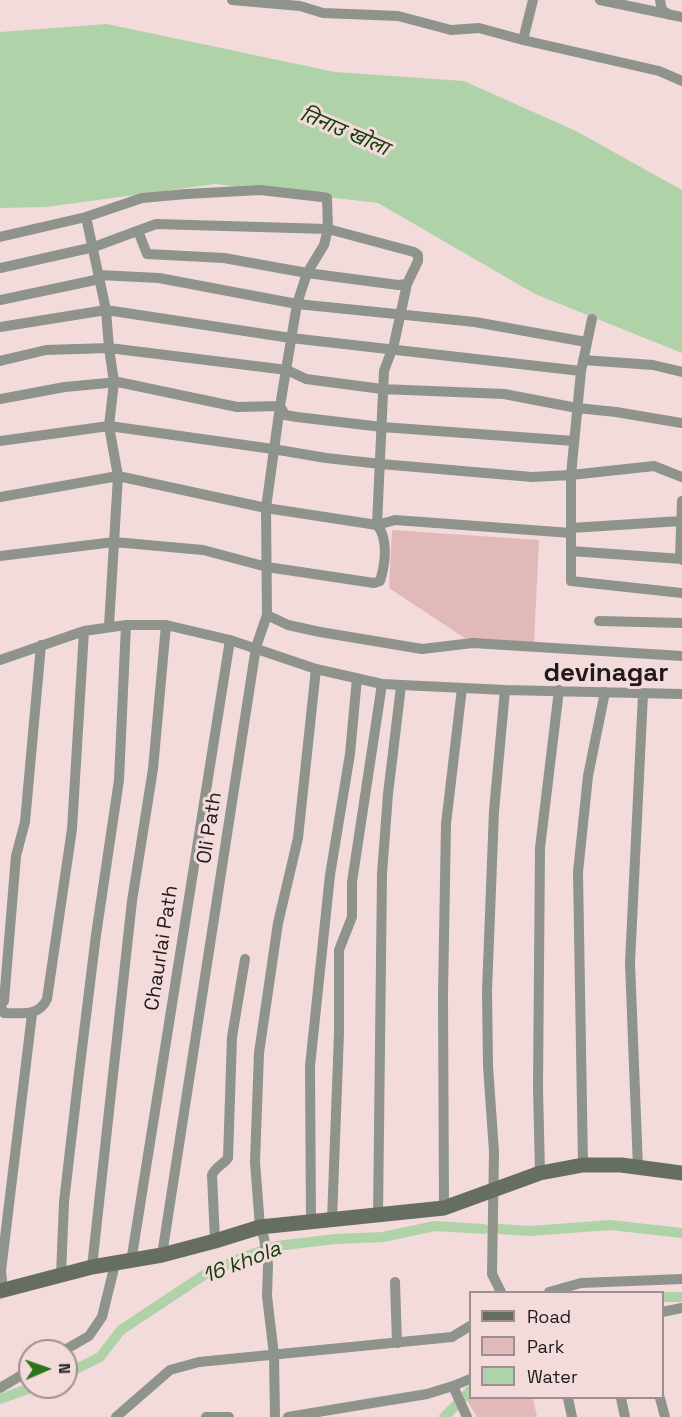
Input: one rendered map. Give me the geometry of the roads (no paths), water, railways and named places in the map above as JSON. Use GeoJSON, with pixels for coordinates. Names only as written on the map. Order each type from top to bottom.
{"type":"FeatureCollection","features":[{"type":"Feature","properties":{"kind":"street"},"geometry":{"type":"LineString","coordinates":[[231,0],[300,6],[323,12],[398,16],[451,30],[479,28],[659,71],[682,81]]}},
{"type":"Feature","properties":{"kind":"street"},"geometry":{"type":"LineString","coordinates":[[523,40],[533,0]]}},
{"type":"Feature","properties":{"kind":"street"},"geometry":{"type":"LineString","coordinates":[[600,0],[682,17]]}},
{"type":"Feature","properties":{"kind":"street"},"geometry":{"type":"LineString","coordinates":[[660,0],[662,10],[670,15]]}},
{"type":"Feature","properties":{"kind":"street"},"geometry":{"type":"LineString","coordinates":[[0,237],[86,217],[142,198],[260,190],[327,198],[327,229]]}},
{"type":"Feature","properties":{"kind":"street"},"geometry":{"type":"LineString","coordinates":[[86,217],[106,310],[114,382],[109,426],[118,476],[109,626]]}},
{"type":"Feature","properties":{"kind":"street"},"geometry":{"type":"LineString","coordinates":[[0,268],[93,247],[156,224],[327,229],[418,255],[418,261],[407,284],[394,344],[384,371],[377,525],[382,531],[384,549],[384,571],[380,581],[374,583],[267,567],[202,550],[114,542],[0,556]]}},
{"type":"Feature","properties":{"kind":"street","name":"Oli Path"},"geometry":{"type":"LineString","coordinates":[[162,1255],[256,647],[267,615],[267,508],[273,449],[297,304],[307,273],[324,245],[327,229]]}},
{"type":"Feature","properties":{"kind":"street"},"geometry":{"type":"LineString","coordinates":[[138,231],[147,254],[224,258],[307,273],[398,285],[407,284]]}},
{"type":"Feature","properties":{"kind":"street"},"geometry":{"type":"LineString","coordinates":[[0,300],[100,277],[159,278],[297,304],[475,322],[586,342]]}},
{"type":"Feature","properties":{"kind":"street"},"geometry":{"type":"LineString","coordinates":[[0,327],[106,310],[291,338],[391,349],[582,366],[653,365],[682,372]]}},
{"type":"Feature","properties":{"kind":"street"},"geometry":{"type":"LineString","coordinates":[[592,319],[582,366],[571,475],[572,581],[682,593]]}},
{"type":"Feature","properties":{"kind":"street"},"geometry":{"type":"LineString","coordinates":[[0,361],[46,350],[109,348],[287,370],[306,379],[382,389],[504,394],[577,408],[682,423]]}},
{"type":"Feature","properties":{"kind":"street"},"geometry":{"type":"LineString","coordinates":[[0,399],[65,387],[118,382],[237,407],[280,406],[285,415],[382,427],[574,441]]}},
{"type":"Feature","properties":{"kind":"street"},"geometry":{"type":"LineString","coordinates":[[0,441],[109,426],[381,464],[532,477],[654,466],[682,477]]}},
{"type":"Feature","properties":{"kind":"street"},"geometry":{"type":"LineString","coordinates":[[0,498],[118,476],[267,508],[377,525],[395,520],[571,531],[681,521]]}},
{"type":"Feature","properties":{"kind":"street"},"geometry":{"type":"LineString","coordinates":[[571,551],[681,559],[682,501]]}},
{"type":"Feature","properties":{"kind":"street"},"geometry":{"type":"LineString","coordinates":[[267,615],[288,625],[422,649],[473,643],[682,656]]}},
{"type":"Feature","properties":{"kind":"street"},"geometry":{"type":"LineString","coordinates":[[599,621],[682,623]]}},
{"type":"Feature","properties":{"kind":"street"},"geometry":{"type":"LineString","coordinates":[[61,1275],[64,1202],[79,1073],[96,935],[119,780],[126,625]]}},
{"type":"Feature","properties":{"kind":"street"},"geometry":{"type":"LineString","coordinates":[[92,1268],[132,901],[153,769],[165,625]]}},
{"type":"Feature","properties":{"kind":"street"},"geometry":{"type":"LineString","coordinates":[[0,660],[84,631],[109,626],[165,625],[256,647],[316,669],[382,684],[506,690],[682,694]]}},
{"type":"Feature","properties":{"kind":"street"},"geometry":{"type":"LineString","coordinates":[[41,645],[25,822],[16,856],[4,1001],[0,1005],[4,1013],[32,1014],[47,999],[72,829],[84,631]]}},
{"type":"Feature","properties":{"kind":"street","name":"Chaurlai Path"},"geometry":{"type":"LineString","coordinates":[[78,1342],[89,1336],[102,1317],[123,1263],[230,640]]}},
{"type":"Feature","properties":{"kind":"street"},"geometry":{"type":"LineString","coordinates":[[275,1417],[274,1355],[267,1296],[268,1265],[262,1232],[255,1162],[259,1053],[278,923],[298,838],[316,669]]}},
{"type":"Feature","properties":{"kind":"street"},"geometry":{"type":"LineString","coordinates":[[311,1222],[309,1066],[327,898],[350,754],[357,678]]}},
{"type":"Feature","properties":{"kind":"street"},"geometry":{"type":"LineString","coordinates":[[332,1220],[339,1033],[339,950],[352,917],[352,882],[382,684]]}},
{"type":"Feature","properties":{"kind":"street"},"geometry":{"type":"LineString","coordinates":[[378,1216],[382,874],[388,794],[401,686]]}},
{"type":"Feature","properties":{"kind":"street"},"geometry":{"type":"LineString","coordinates":[[444,1208],[443,994],[446,824],[462,688]]}},
{"type":"Feature","properties":{"kind":"street"},"geometry":{"type":"LineString","coordinates":[[500,1291],[492,1274],[494,1152],[488,1066],[487,991],[494,811],[506,690]]}},
{"type":"Feature","properties":{"kind":"street"},"geometry":{"type":"LineString","coordinates":[[540,1173],[538,1087],[540,848],[559,690]]}},
{"type":"Feature","properties":{"kind":"street"},"geometry":{"type":"LineString","coordinates":[[583,1165],[580,1095],[578,872],[588,776],[605,692]]}},
{"type":"Feature","properties":{"kind":"street"},"geometry":{"type":"LineString","coordinates":[[638,1168],[630,963],[643,694]]}},
{"type":"Feature","properties":{"kind":"street"},"geometry":{"type":"LineString","coordinates":[[215,1241],[212,1175],[215,1169],[225,1163],[228,1158],[232,1037],[245,958]]}},
{"type":"Feature","properties":{"kind":"street"},"geometry":{"type":"LineString","coordinates":[[32,1014],[1,1271],[1,1290],[92,1268],[162,1255],[215,1241],[311,1222],[444,1208],[540,1173],[583,1165],[621,1165],[682,1173]]}},
{"type":"Feature","properties":{"kind":"street"},"geometry":{"type":"LineString","coordinates":[[555,1291],[581,1283],[682,1279]]}},
{"type":"Feature","properties":{"kind":"street"},"geometry":{"type":"LineString","coordinates":[[395,1282],[397,1343]]}},
{"type":"Feature","properties":{"kind":"street"},"geometry":{"type":"LineString","coordinates":[[664,1312],[681,1312]]}},
{"type":"Feature","properties":{"kind":"street"},"geometry":{"type":"LineString","coordinates":[[116,1417],[170,1370],[200,1362],[452,1337],[469,1327]]}},
{"type":"Feature","properties":{"kind":"street"},"geometry":{"type":"LineString","coordinates":[[0,1388],[18,1377]]}},
{"type":"Feature","properties":{"kind":"street"},"geometry":{"type":"LineString","coordinates":[[288,1417],[427,1394],[469,1380]]}},
{"type":"Feature","properties":{"kind":"street"},"geometry":{"type":"LineString","coordinates":[[453,1386],[464,1412]]}},
{"type":"Feature","properties":{"kind":"street"},"geometry":{"type":"LineString","coordinates":[[568,1399],[572,1417]]}},
{"type":"Feature","properties":{"kind":"street"},"geometry":{"type":"LineString","coordinates":[[621,1399],[626,1417]]}},
{"type":"Feature","properties":{"kind":"street"},"geometry":{"type":"LineString","coordinates":[[660,1399],[665,1417]]}},
{"type":"Feature","properties":{"kind":"street"},"geometry":{"type":"LineString","coordinates":[[206,1417],[229,1417]]}},
{"type":"Feature","properties":{"kind":"water","name":"तिनाउ खोला"},"geometry":{"type":"Polygon","coordinates":[[[107,24],[335,72],[464,81],[576,131],[682,190],[682,353],[535,294],[378,203],[215,184],[46,207],[0,208],[0,32],[107,24]]]}},
{"type":"Feature","properties":{"kind":"waterway","name":"16 khola"},"geometry":{"type":"LineString","coordinates":[[500,1229],[530,1231],[610,1225],[682,1233]]}},
{"type":"Feature","properties":{"kind":"waterway","name":"16 khola"},"geometry":{"type":"LineString","coordinates":[[78,1368],[100,1357],[121,1330],[204,1275],[241,1258],[276,1246],[336,1239],[383,1237],[435,1226],[484,1229]]}},
{"type":"Feature","properties":{"kind":"waterway"},"geometry":{"type":"LineString","coordinates":[[664,1297],[682,1297]]}},
{"type":"Feature","properties":{"kind":"waterway","name":"16 khola"},"geometry":{"type":"LineString","coordinates":[[0,1399],[18,1392]]}},
{"type":"Feature","properties":{"kind":"waterway"},"geometry":{"type":"LineString","coordinates":[[444,1417],[469,1392]]}},
{"type":"Feature","properties":{"kind":"district","name":"devinagar"},"geometry":{"type":"Point","coordinates":[606,674]}}]}
